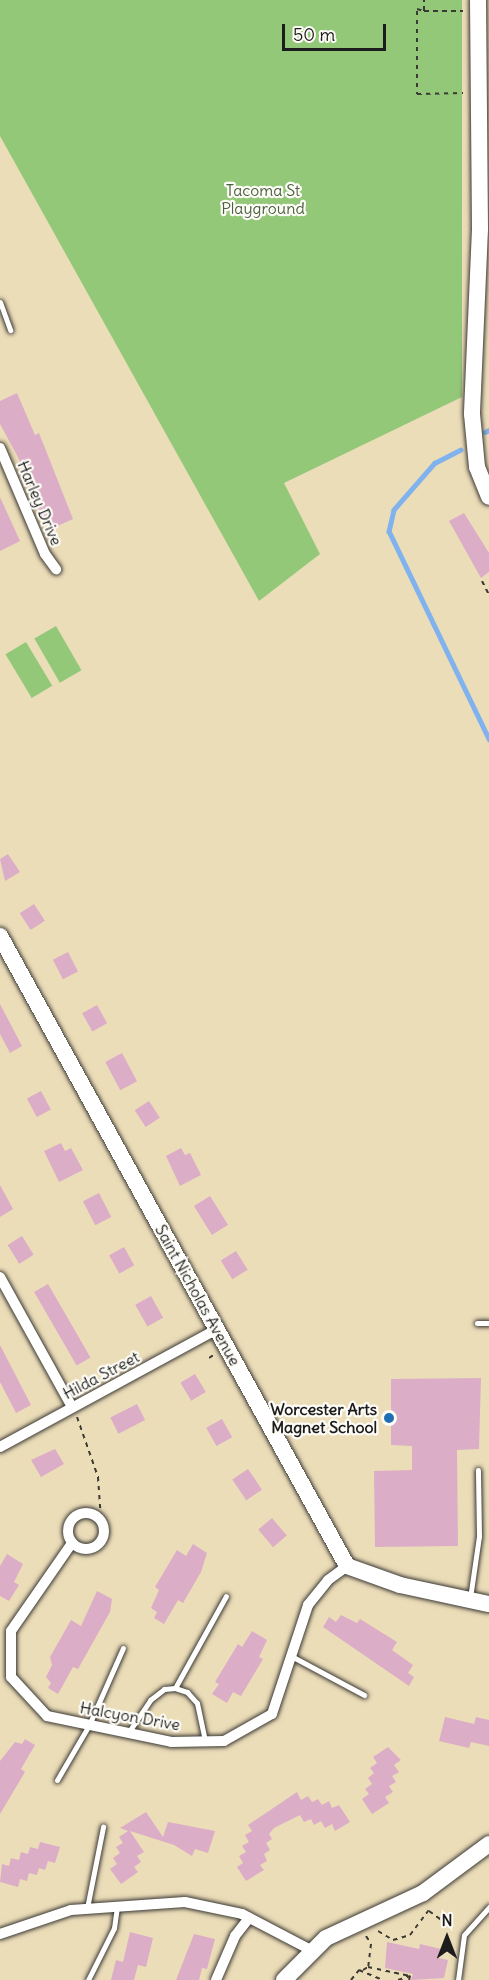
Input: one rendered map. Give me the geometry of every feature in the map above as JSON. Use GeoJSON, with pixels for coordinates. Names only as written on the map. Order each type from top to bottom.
{"type":"FeatureCollection","features":[{"type":"Feature","properties":{"kind":"street"},"geometry":{"type":"LineString","coordinates":[[481,16],[484,75],[480,93],[480,229],[472,414],[477,467],[489,497]]}},
{"type":"Feature","properties":{"kind":"street","name":"Harley Drive"},"geometry":{"type":"LineString","coordinates":[[0,448],[45,554],[56,569]]}},
{"type":"Feature","properties":{"kind":"street","name":"Saint Nicholas Avenue"},"geometry":{"type":"LineString","coordinates":[[0,936],[347,1566]]}},
{"type":"Feature","properties":{"kind":"street"},"geometry":{"type":"LineString","coordinates":[[0,1277],[72,1407]]}},
{"type":"Feature","properties":{"kind":"street","name":"Hilda Street"},"geometry":{"type":"LineString","coordinates":[[0,1447],[217,1329]]}},
{"type":"Feature","properties":{"kind":"street","name":"Halcyon Drive"},"geometry":{"type":"LineString","coordinates":[[101,1520],[88,1512],[76,1515],[67,1531],[72,1543],[11,1631],[11,1677],[47,1716],[171,1742],[224,1742],[272,1714],[308,1605],[328,1580],[347,1566]]}},
{"type":"Feature","properties":{"kind":"street"},"geometry":{"type":"LineString","coordinates":[[72,1543],[87,1549],[100,1542],[104,1530],[101,1520]]}},
{"type":"Feature","properties":{"kind":"street"},"geometry":{"type":"LineString","coordinates":[[347,1566],[377,1578],[489,1604]]}},
{"type":"Feature","properties":{"kind":"street"},"geometry":{"type":"LineString","coordinates":[[284,1980],[311,1950],[358,1921],[423,1893],[489,1844]]}},
{"type":"Feature","properties":{"kind":"street"},"geometry":{"type":"LineString","coordinates":[[0,1934],[87,1908],[117,1905],[198,1904],[249,1918],[311,1950]]}},
{"type":"Feature","properties":{"kind":"street"},"geometry":{"type":"LineString","coordinates":[[216,1980],[235,1936],[249,1918]]}},
{"type":"Feature","properties":{"kind":"lane"},"geometry":{"type":"LineString","coordinates":[[0,302],[10,330]]}},
{"type":"Feature","properties":{"kind":"lane"},"geometry":{"type":"LineString","coordinates":[[477,1323],[489,1323]]}},
{"type":"Feature","properties":{"kind":"lane"},"geometry":{"type":"LineString","coordinates":[[469,1600],[479,1536],[478,1470]]}},
{"type":"Feature","properties":{"kind":"lane"},"geometry":{"type":"LineString","coordinates":[[175,1688],[226,1596]]}},
{"type":"Feature","properties":{"kind":"lane"},"geometry":{"type":"LineString","coordinates":[[57,1780],[89,1725],[123,1648]]}},
{"type":"Feature","properties":{"kind":"lane"},"geometry":{"type":"LineString","coordinates":[[291,1656],[364,1695]]}},
{"type":"Feature","properties":{"kind":"lane"},"geometry":{"type":"LineString","coordinates":[[128,1733],[150,1700],[164,1689],[175,1688],[188,1692],[197,1703],[205,1742]]}},
{"type":"Feature","properties":{"kind":"lane"},"geometry":{"type":"LineString","coordinates":[[87,1908],[89,1883],[103,1827]]}},
{"type":"Feature","properties":{"kind":"lane"},"geometry":{"type":"LineString","coordinates":[[88,1980],[114,1928],[117,1905]]}},
{"type":"Feature","properties":{"kind":"lane"},"geometry":{"type":"LineString","coordinates":[[458,1980],[464,1935],[489,1907]]}},
{"type":"Feature","properties":{"kind":"path"},"geometry":{"type":"LineString","coordinates":[[424,0],[424,11]]}},
{"type":"Feature","properties":{"kind":"path"},"geometry":{"type":"LineString","coordinates":[[480,93],[417,94],[417,10],[481,16]]}},
{"type":"Feature","properties":{"kind":"path"},"geometry":{"type":"LineString","coordinates":[[482,582],[489,595]]}},
{"type":"Feature","properties":{"kind":"path"},"geometry":{"type":"LineString","coordinates":[[209,1358],[215,1354]]}},
{"type":"Feature","properties":{"kind":"path"},"geometry":{"type":"LineString","coordinates":[[72,1407],[98,1477],[101,1520]]}},
{"type":"Feature","properties":{"kind":"path"},"geometry":{"type":"LineString","coordinates":[[377,1930],[393,1940],[410,1935],[428,1909],[444,1922]]}},
{"type":"Feature","properties":{"kind":"path"},"geometry":{"type":"LineString","coordinates":[[364,1934],[371,1944],[368,1967]]}},
{"type":"Feature","properties":{"kind":"path"},"geometry":{"type":"LineString","coordinates":[[351,1980],[363,1970],[364,1966],[410,1978]]}},
{"type":"Feature","properties":{"kind":"path"},"geometry":{"type":"LineString","coordinates":[[363,1970],[382,1980]]}},
{"type":"Feature","properties":{"kind":"path"},"geometry":{"type":"LineString","coordinates":[[398,1980],[410,1978]]}},
{"type":"Feature","properties":{"kind":"green space","name":"Tacoma St Playground"},"geometry":{"type":"Polygon","coordinates":[[[0,0],[462,0],[462,397],[284,483],[320,554],[259,601],[0,136],[0,0]]]}},
{"type":"Feature","properties":{"kind":"green space"},"geometry":{"type":"Polygon","coordinates":[[[56,626],[82,670],[60,683],[34,638],[56,626]]]}},
{"type":"Feature","properties":{"kind":"green space"},"geometry":{"type":"Polygon","coordinates":[[[26,642],[52,686],[32,698],[5,654],[26,642]]]}},
{"type":"Feature","properties":{"kind":"building"},"geometry":{"type":"Polygon","coordinates":[[[17,393],[35,435],[39,433],[73,519],[53,528],[48,518],[43,520],[18,457],[0,424],[0,401],[17,393]]]}},
{"type":"Feature","properties":{"kind":"building"},"geometry":{"type":"Polygon","coordinates":[[[0,497],[20,541],[0,551],[0,497]]]}},
{"type":"Feature","properties":{"kind":"building"},"geometry":{"type":"Polygon","coordinates":[[[464,513],[489,553],[489,572],[481,578],[449,521],[464,513]]]}},
{"type":"Feature","properties":{"kind":"building"},"geometry":{"type":"Polygon","coordinates":[[[8,854],[20,872],[5,881],[0,859],[8,854]]]}},
{"type":"Feature","properties":{"kind":"building"},"geometry":{"type":"Polygon","coordinates":[[[34,904],[45,921],[31,930],[20,913],[34,904]]]}},
{"type":"Feature","properties":{"kind":"building"},"geometry":{"type":"Polygon","coordinates":[[[68,952],[78,972],[63,979],[53,960],[68,952]]]}},
{"type":"Feature","properties":{"kind":"building"},"geometry":{"type":"Polygon","coordinates":[[[0,1004],[22,1046],[10,1053],[0,1034],[0,1004]]]}},
{"type":"Feature","properties":{"kind":"building"},"geometry":{"type":"Polygon","coordinates":[[[97,1005],[107,1023],[92,1032],[82,1013],[97,1005]]]}},
{"type":"Feature","properties":{"kind":"building"},"geometry":{"type":"Polygon","coordinates":[[[122,1053],[137,1081],[120,1090],[105,1062],[122,1053]]]}},
{"type":"Feature","properties":{"kind":"building"},"geometry":{"type":"Polygon","coordinates":[[[41,1091],[51,1110],[37,1117],[27,1099],[41,1091]]]}},
{"type":"Feature","properties":{"kind":"building"},"geometry":{"type":"Polygon","coordinates":[[[149,1101],[160,1118],[146,1127],[135,1110],[149,1101]]]}},
{"type":"Feature","properties":{"kind":"building"},"geometry":{"type":"Polygon","coordinates":[[[61,1143],[65,1151],[71,1148],[83,1170],[59,1182],[44,1151],[61,1143]]]}},
{"type":"Feature","properties":{"kind":"building"},"geometry":{"type":"Polygon","coordinates":[[[181,1148],[185,1155],[190,1153],[201,1175],[180,1186],[166,1156],[181,1148]]]}},
{"type":"Feature","properties":{"kind":"building"},"geometry":{"type":"Polygon","coordinates":[[[0,1185],[13,1209],[0,1217],[0,1185]]]}},
{"type":"Feature","properties":{"kind":"building"},"geometry":{"type":"Polygon","coordinates":[[[99,1193],[111,1217],[95,1225],[83,1201],[99,1193]]]}},
{"type":"Feature","properties":{"kind":"building"},"geometry":{"type":"Polygon","coordinates":[[[210,1196],[228,1225],[212,1235],[194,1206],[210,1196]]]}},
{"type":"Feature","properties":{"kind":"building"},"geometry":{"type":"Polygon","coordinates":[[[22,1236],[34,1255],[19,1264],[8,1245],[22,1236]]]}},
{"type":"Feature","properties":{"kind":"building"},"geometry":{"type":"Polygon","coordinates":[[[124,1247],[134,1265],[119,1274],[109,1255],[124,1247]]]}},
{"type":"Feature","properties":{"kind":"building"},"geometry":{"type":"Polygon","coordinates":[[[236,1251],[248,1270],[232,1279],[221,1261],[236,1251]]]}},
{"type":"Feature","properties":{"kind":"building"},"geometry":{"type":"Polygon","coordinates":[[[48,1284],[90,1358],[77,1366],[34,1292],[48,1284]]]}},
{"type":"Feature","properties":{"kind":"building"},"geometry":{"type":"Polygon","coordinates":[[[151,1296],[163,1318],[147,1327],[135,1305],[151,1296]]]}},
{"type":"Feature","properties":{"kind":"building"},"geometry":{"type":"Polygon","coordinates":[[[0,1345],[31,1405],[16,1413],[0,1382],[0,1345]]]}},
{"type":"Feature","properties":{"kind":"building"},"geometry":{"type":"Polygon","coordinates":[[[195,1374],[206,1392],[191,1401],[180,1383],[195,1374]]]}},
{"type":"Feature","properties":{"kind":"building"},"geometry":{"type":"Polygon","coordinates":[[[481,1378],[479,1449],[457,1450],[458,1546],[375,1547],[374,1471],[412,1470],[412,1446],[391,1445],[391,1379],[481,1378]]]}},
{"type":"Feature","properties":{"kind":"building"},"geometry":{"type":"Polygon","coordinates":[[[137,1404],[145,1420],[118,1434],[110,1418],[137,1404]]]}},
{"type":"Feature","properties":{"kind":"building"},"geometry":{"type":"Polygon","coordinates":[[[222,1419],[232,1437],[216,1446],[206,1428],[222,1419]]]}},
{"type":"Feature","properties":{"kind":"building"},"geometry":{"type":"Polygon","coordinates":[[[55,1449],[64,1464],[41,1477],[31,1460],[55,1449]]]}},
{"type":"Feature","properties":{"kind":"building"},"geometry":{"type":"Polygon","coordinates":[[[248,1469],[262,1490],[246,1500],[232,1480],[248,1469]]]}},
{"type":"Feature","properties":{"kind":"building"},"geometry":{"type":"Polygon","coordinates":[[[272,1518],[287,1536],[273,1547],[258,1530],[272,1518]]]}},
{"type":"Feature","properties":{"kind":"building"},"geometry":{"type":"Polygon","coordinates":[[[193,1544],[207,1553],[201,1572],[183,1603],[178,1600],[164,1624],[154,1618],[157,1612],[151,1608],[159,1590],[155,1587],[177,1550],[186,1556],[193,1544]]]}},
{"type":"Feature","properties":{"kind":"building"},"geometry":{"type":"Polygon","coordinates":[[[7,1554],[23,1564],[14,1582],[19,1585],[9,1601],[0,1596],[0,1566],[7,1554]]]}},
{"type":"Feature","properties":{"kind":"building"},"geometry":{"type":"Polygon","coordinates":[[[97,1591],[112,1599],[110,1612],[78,1669],[73,1667],[58,1694],[48,1688],[51,1683],[46,1677],[52,1665],[50,1657],[71,1620],[81,1626],[97,1591]]]}},
{"type":"Feature","properties":{"kind":"building"},"geometry":{"type":"Polygon","coordinates":[[[341,1615],[357,1623],[360,1619],[397,1642],[392,1650],[413,1665],[408,1673],[414,1677],[409,1686],[323,1627],[329,1617],[336,1622],[341,1615]]]}},
{"type":"Feature","properties":{"kind":"building"},"geometry":{"type":"Polygon","coordinates":[[[252,1631],[267,1640],[259,1657],[263,1659],[241,1696],[233,1692],[227,1703],[212,1694],[219,1684],[215,1682],[238,1644],[242,1647],[252,1631]]]}},
{"type":"Feature","properties":{"kind":"building"},"geometry":{"type":"Polygon","coordinates":[[[445,1717],[474,1724],[476,1717],[489,1720],[489,1746],[471,1742],[469,1748],[439,1741],[445,1717]]]}},
{"type":"Feature","properties":{"kind":"building"},"geometry":{"type":"Polygon","coordinates":[[[25,1739],[35,1745],[21,1769],[25,1772],[0,1814],[0,1761],[15,1742],[22,1744],[25,1739]]]}},
{"type":"Feature","properties":{"kind":"building"},"geometry":{"type":"Polygon","coordinates":[[[388,1747],[401,1760],[394,1765],[399,1772],[392,1776],[396,1782],[389,1786],[393,1792],[385,1797],[389,1803],[372,1814],[362,1799],[369,1794],[365,1789],[372,1784],[368,1778],[374,1773],[370,1768],[377,1763],[373,1757],[388,1747]]]}},
{"type":"Feature","properties":{"kind":"building"},"geometry":{"type":"Polygon","coordinates":[[[297,1792],[301,1800],[308,1796],[312,1802],[318,1799],[322,1805],[329,1801],[332,1808],[339,1805],[350,1822],[335,1831],[332,1824],[325,1828],[321,1821],[314,1825],[311,1819],[304,1822],[300,1815],[274,1828],[269,1834],[272,1839],[266,1843],[270,1850],[264,1854],[267,1861],[260,1865],[264,1870],[246,1881],[237,1867],[243,1863],[239,1856],[246,1852],[242,1846],[249,1842],[245,1835],[252,1831],[248,1825],[297,1792]]]}},
{"type":"Feature","properties":{"kind":"building"},"geometry":{"type":"Polygon","coordinates":[[[146,1812],[163,1837],[168,1822],[215,1831],[208,1853],[195,1849],[192,1856],[174,1845],[130,1831],[144,1852],[137,1856],[141,1862],[134,1867],[138,1872],[121,1884],[110,1869],[117,1864],[113,1858],[120,1853],[116,1847],[123,1843],[119,1837],[128,1831],[120,1828],[146,1812]]]}},
{"type":"Feature","properties":{"kind":"building"},"geometry":{"type":"Polygon","coordinates":[[[40,1842],[60,1847],[55,1863],[48,1861],[45,1870],[39,1868],[37,1875],[29,1873],[27,1881],[20,1879],[18,1887],[0,1882],[2,1864],[9,1866],[11,1858],[19,1860],[21,1852],[28,1854],[30,1847],[38,1849],[40,1842]]]}},
{"type":"Feature","properties":{"kind":"building"},"geometry":{"type":"Polygon","coordinates":[[[130,1932],[153,1938],[146,1967],[138,1965],[134,1980],[111,1980],[116,1960],[123,1962],[130,1932]]]}},
{"type":"Feature","properties":{"kind":"building"},"geometry":{"type":"Polygon","coordinates":[[[194,1934],[215,1939],[207,1969],[202,1968],[199,1980],[176,1980],[194,1934]]]}},
{"type":"Feature","properties":{"kind":"building"},"geometry":{"type":"Polygon","coordinates":[[[387,1942],[419,1949],[420,1944],[441,1949],[439,1958],[448,1960],[444,1978],[411,1980],[413,1974],[385,1968],[387,1942]]]}},
{"type":"Feature","properties":{"kind":"waterway"},"geometry":{"type":"LineString","coordinates":[[485,432],[489,430]]}},
{"type":"Feature","properties":{"kind":"waterway"},"geometry":{"type":"LineString","coordinates":[[461,450],[435,463],[394,510],[389,531],[489,739]]}},
{"type":"Feature","properties":{"kind":"place","name":"Worcester Arts Magnet School"},"geometry":{"type":"Point","coordinates":[389,1418]}}]}
